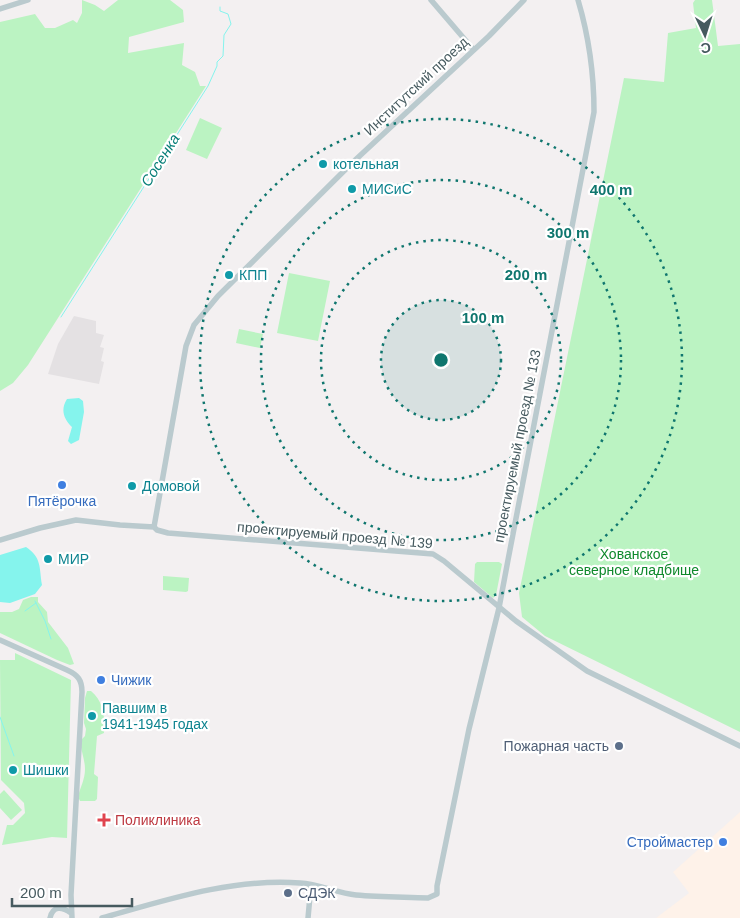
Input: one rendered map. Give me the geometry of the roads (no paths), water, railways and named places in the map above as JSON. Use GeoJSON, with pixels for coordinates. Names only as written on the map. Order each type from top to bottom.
{"type":"FeatureCollection","features":[{"type":"Feature","properties":{"kind":"street"},"geometry":{"type":"LineString","coordinates":[[0,10],[28,0]]}},
{"type":"Feature","properties":{"kind":"street"},"geometry":{"type":"LineString","coordinates":[[431,0],[473,49]]}},
{"type":"Feature","properties":{"kind":"street","name":"Институтский проезд"},"geometry":{"type":"LineString","coordinates":[[154,527],[187,342],[194,325],[221,293],[325,189],[489,36],[524,0]]}},
{"type":"Feature","properties":{"kind":"street","name":"проектируемый проезд № 133"},"geometry":{"type":"LineString","coordinates":[[311,885],[356,895],[428,898],[436,894],[455,791],[499,608],[594,112],[594,87],[590,50],[585,22],[578,0]]}},
{"type":"Feature","properties":{"kind":"street","name":"проектируемый проезд № 139"},"geometry":{"type":"LineString","coordinates":[[0,540],[76,520],[120,526],[154,527],[168,534],[433,554],[444,561],[499,608],[587,671],[740,746]]}},
{"type":"Feature","properties":{"kind":"street"},"geometry":{"type":"LineString","coordinates":[[0,640],[74,673],[81,681],[71,916]]}},
{"type":"Feature","properties":{"kind":"street"},"geometry":{"type":"LineString","coordinates":[[102,918],[166,899],[206,890],[255,884],[300,883],[311,885],[308,918]]}},
{"type":"Feature","properties":{"kind":"street"},"geometry":{"type":"LineString","coordinates":[[50,918],[52,912],[58,908],[64,908],[71,916]]}},
{"type":"Feature","properties":{"kind":"water"},"geometry":{"type":"Polygon","coordinates":[[[79,398],[83,401],[84,412],[79,440],[71,444],[68,441],[72,427],[65,418],[63,411],[67,399],[79,398]]]}},
{"type":"Feature","properties":{"kind":"water"},"geometry":{"type":"Polygon","coordinates":[[[26,547],[37,559],[42,585],[35,594],[10,603],[0,602],[0,555],[26,547]]]}},
{"type":"Feature","properties":{"kind":"waterway","name":"Сосенка"},"geometry":{"type":"LineString","coordinates":[[61,317],[208,86],[217,62],[223,56],[224,35],[231,24],[228,14],[220,11],[220,7]]}},
{"type":"Feature","properties":{"kind":"waterway"},"geometry":{"type":"LineString","coordinates":[[35,601],[51,639]]}},
{"type":"Feature","properties":{"kind":"waterway"},"geometry":{"type":"LineString","coordinates":[[25,611],[36,603]]}},
{"type":"Feature","properties":{"kind":"waterway"},"geometry":{"type":"LineString","coordinates":[[0,717],[14,756]]}},
{"type":"Feature","properties":{"kind":"place","name":"котельная"},"geometry":{"type":"Point","coordinates":[323,164]}},
{"type":"Feature","properties":{"kind":"place","name":"МИСиС"},"geometry":{"type":"Point","coordinates":[352,189]}},
{"type":"Feature","properties":{"kind":"place","name":"КПП"},"geometry":{"type":"Point","coordinates":[229,275]}},
{"type":"Feature","properties":{"kind":"place","name":"Пятёрочка"},"geometry":{"type":"Point","coordinates":[62,485]}},
{"type":"Feature","properties":{"kind":"place","name":"Домовой"},"geometry":{"type":"Point","coordinates":[132,486]}},
{"type":"Feature","properties":{"kind":"place","name":"МИР"},"geometry":{"type":"Point","coordinates":[48,559]}},
{"type":"Feature","properties":{"kind":"place","name":"Чижик"},"geometry":{"type":"Point","coordinates":[101,680]}},
{"type":"Feature","properties":{"kind":"place","name":"Павшим в 1941-1945 годах"},"geometry":{"type":"Point","coordinates":[92,716]}},
{"type":"Feature","properties":{"kind":"place","name":"Пожарная часть"},"geometry":{"type":"Point","coordinates":[619,746]}},
{"type":"Feature","properties":{"kind":"place","name":"Шишки"},"geometry":{"type":"Point","coordinates":[13,770]}},
{"type":"Feature","properties":{"kind":"place","name":"Поликлиника"},"geometry":{"type":"Point","coordinates":[104,820]}},
{"type":"Feature","properties":{"kind":"place","name":"Строймастер"},"geometry":{"type":"Point","coordinates":[723,842]}},
{"type":"Feature","properties":{"kind":"place","name":"СДЭК"},"geometry":{"type":"Point","coordinates":[288,893]}},
{"type":"Feature","properties":{"kind":"park label","name":"Хованское северное кладбище"},"geometry":{"type":"Point","coordinates":[634,562]}}]}
